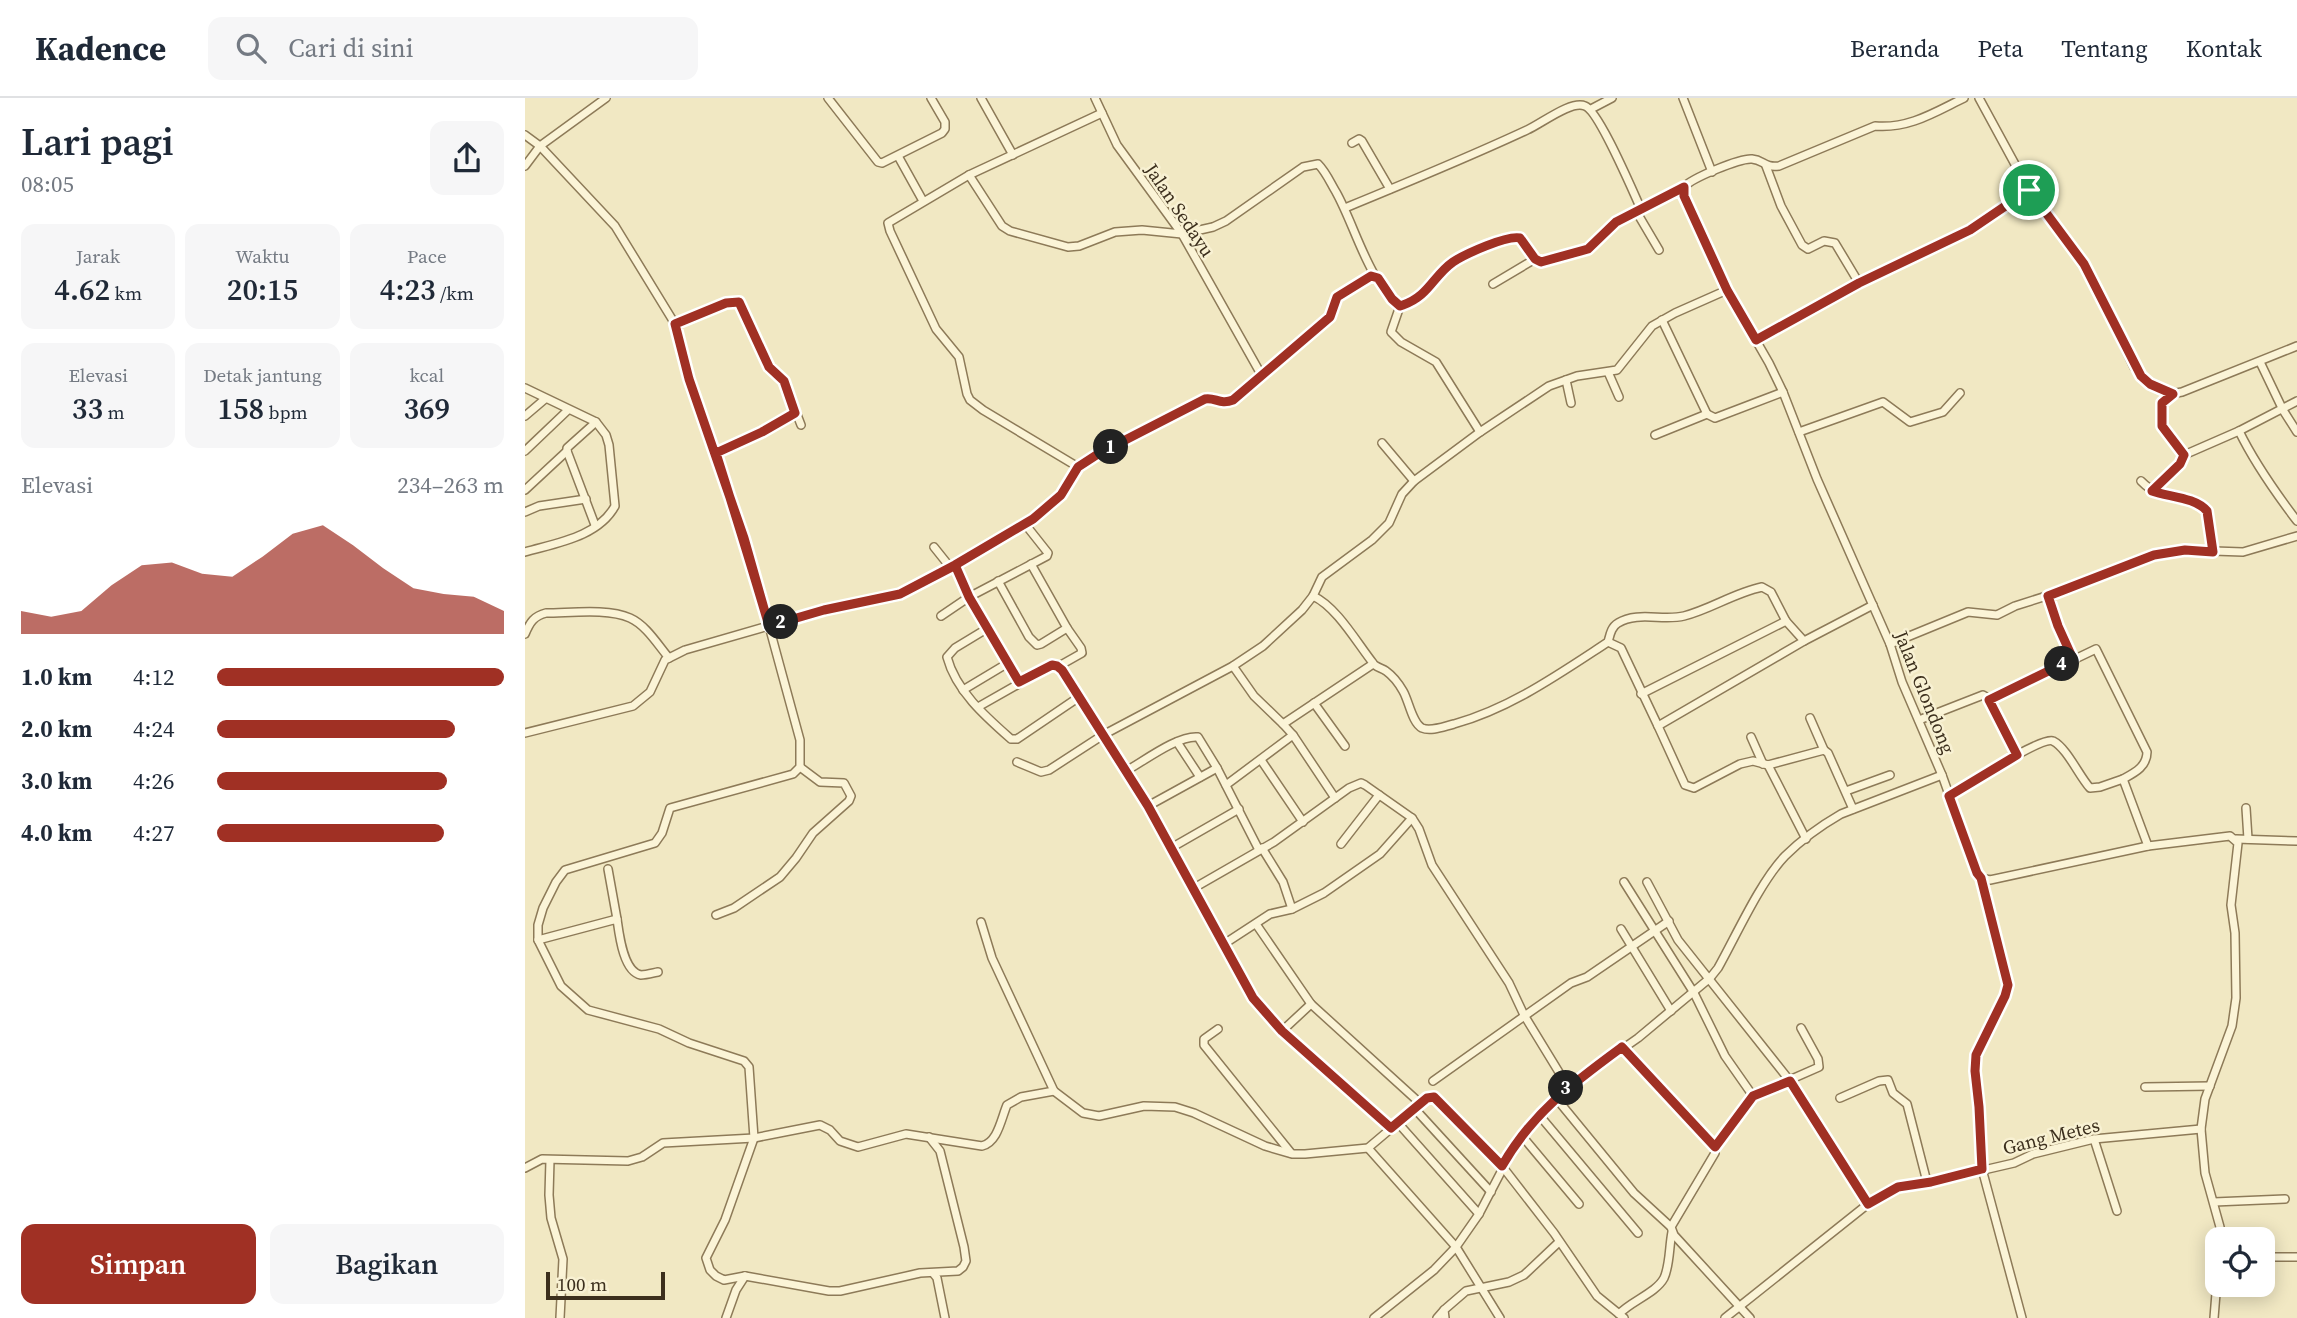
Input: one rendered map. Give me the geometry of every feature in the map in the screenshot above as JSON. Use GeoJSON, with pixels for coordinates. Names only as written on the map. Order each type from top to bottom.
{"type":"FeatureCollection","features":[{"type":"Feature","properties":{"kind":"street"},"geometry":{"type":"LineString","coordinates":[[828,98],[878,162],[885,163],[945,129],[945,122],[931,98]]}},
{"type":"Feature","properties":{"kind":"street"},"geometry":{"type":"LineString","coordinates":[[981,98],[1013,155]]}},
{"type":"Feature","properties":{"kind":"street","name":"Jalan Sedayu"},"geometry":{"type":"LineString","coordinates":[[1095,98],[1117,145],[1182,234],[1262,376]]}},
{"type":"Feature","properties":{"kind":"street"},"geometry":{"type":"LineString","coordinates":[[1591,109],[1612,98]]}},
{"type":"Feature","properties":{"kind":"street"},"geometry":{"type":"LineString","coordinates":[[1682,98],[1712,172]]}},
{"type":"Feature","properties":{"kind":"street"},"geometry":{"type":"LineString","coordinates":[[1480,432],[1436,362],[1401,342],[1391,332],[1400,306],[1423,295],[1452,263],[1506,238],[1520,238],[1535,259],[1541,262],[1585,251],[1613,224],[1684,187],[1690,181],[1712,172],[1747,159],[1757,160],[1766,166],[1779,166],[1875,126],[1892,128],[1916,122],[1964,98]]}},
{"type":"Feature","properties":{"kind":"street"},"geometry":{"type":"LineString","coordinates":[[1979,98],[2029,190],[2084,264],[2141,376],[2150,384],[2173,394]]}},
{"type":"Feature","properties":{"kind":"street"},"geometry":{"type":"LineString","coordinates":[[525,166],[540,146],[600,100]]}},
{"type":"Feature","properties":{"kind":"street"},"geometry":{"type":"LineString","coordinates":[[1345,208],[1448,167],[1530,129],[1571,106],[1585,106],[1591,109],[1602,127],[1659,250]]}},
{"type":"Feature","properties":{"kind":"street"},"geometry":{"type":"LineString","coordinates":[[1078,467],[983,411],[970,400],[959,357],[936,330],[888,226],[890,220],[969,175],[1102,113]]}},
{"type":"Feature","properties":{"kind":"street"},"geometry":{"type":"LineString","coordinates":[[525,135],[540,146],[615,226],[675,324],[689,379],[716,453],[769,626],[800,740],[800,767],[793,774],[670,808],[662,833],[655,843],[565,870],[555,883],[544,908],[538,925],[538,940],[561,986],[589,1010],[659,1029],[689,1043],[744,1061],[749,1067],[754,1138],[725,1220],[706,1258],[711,1270],[719,1278],[745,1276],[840,1291],[921,1273],[958,1270],[966,1261],[940,1151],[929,1137]]}},
{"type":"Feature","properties":{"kind":"street"},"geometry":{"type":"LineString","coordinates":[[1352,143],[1359,139],[1362,141],[1390,189]]}},
{"type":"Feature","properties":{"kind":"street"},"geometry":{"type":"LineString","coordinates":[[898,156],[923,201]]}},
{"type":"Feature","properties":{"kind":"street"},"geometry":{"type":"LineString","coordinates":[[969,175],[997,221],[1010,231],[1068,247],[1079,246],[1115,232],[1142,230],[1182,234],[1213,227],[1226,221],[1303,167],[1314,163],[1323,169],[1345,208],[1375,276],[1400,306]]}},
{"type":"Feature","properties":{"kind":"street"},"geometry":{"type":"LineString","coordinates":[[1766,166],[1781,206],[1800,242],[1808,249],[1825,242],[1835,243],[1859,283]]}},
{"type":"Feature","properties":{"kind":"street","name":"Jalan Glondong"},"geometry":{"type":"LineString","coordinates":[[1684,187],[1687,204],[1727,290],[1783,392],[1817,479],[1890,644],[1902,682],[1942,775],[1981,878],[2008,985],[1976,1055],[1982,1169],[2022,1318]]}},
{"type":"Feature","properties":{"kind":"street"},"geometry":{"type":"LineString","coordinates":[[1756,340],[1859,283],[1970,230],[2029,190]]}},
{"type":"Feature","properties":{"kind":"street"},"geometry":{"type":"LineString","coordinates":[[1493,284],[1535,259]]}},
{"type":"Feature","properties":{"kind":"street"},"geometry":{"type":"LineString","coordinates":[[525,733],[632,706],[650,691],[661,664],[685,650],[824,610],[900,594],[953,566],[1025,524],[1061,495],[1078,467],[1098,454],[1205,399],[1220,403],[1233,400],[1330,317],[1337,297],[1375,276]]}},
{"type":"Feature","properties":{"kind":"street"},"geometry":{"type":"LineString","coordinates":[[1017,762],[1045,772],[1103,735],[1233,666],[1288,624],[1313,596],[1322,577],[1372,540],[1389,523],[1402,494],[1413,481],[1549,386],[1577,376],[1616,370],[1623,365],[1644,334],[1662,320],[1727,290]]}},
{"type":"Feature","properties":{"kind":"street"},"geometry":{"type":"LineString","coordinates":[[675,324],[726,303],[739,302],[769,367],[784,381],[801,425]]}},
{"type":"Feature","properties":{"kind":"street"},"geometry":{"type":"LineString","coordinates":[[1662,320],[1707,414],[1715,418],[1783,392]]}},
{"type":"Feature","properties":{"kind":"street"},"geometry":{"type":"LineString","coordinates":[[2184,455],[2162,426],[2162,403],[2173,394],[2297,346]]}},
{"type":"Feature","properties":{"kind":"street"},"geometry":{"type":"LineString","coordinates":[[2260,362],[2297,432]]}},
{"type":"Feature","properties":{"kind":"street"},"geometry":{"type":"LineString","coordinates":[[1608,372],[1619,397]]}},
{"type":"Feature","properties":{"kind":"street"},"geometry":{"type":"LineString","coordinates":[[1566,380],[1571,403]]}},
{"type":"Feature","properties":{"kind":"street"},"geometry":{"type":"LineString","coordinates":[[525,388],[596,422],[606,435],[615,506],[584,535],[525,552]]}},
{"type":"Feature","properties":{"kind":"street"},"geometry":{"type":"LineString","coordinates":[[1799,432],[1883,402],[1906,421],[1915,422],[1943,412],[1960,393]]}},
{"type":"Feature","properties":{"kind":"street"},"geometry":{"type":"LineString","coordinates":[[525,416],[545,399]]}},
{"type":"Feature","properties":{"kind":"street"},"geometry":{"type":"LineString","coordinates":[[2152,491],[2180,464],[2184,455],[2297,401]]}},
{"type":"Feature","properties":{"kind":"street"},"geometry":{"type":"LineString","coordinates":[[525,451],[568,410]]}},
{"type":"Feature","properties":{"kind":"street"},"geometry":{"type":"LineString","coordinates":[[716,453],[795,413]]}},
{"type":"Feature","properties":{"kind":"street"},"geometry":{"type":"LineString","coordinates":[[1655,435],[1707,414]]}},
{"type":"Feature","properties":{"kind":"street"},"geometry":{"type":"LineString","coordinates":[[525,489],[596,422]]}},
{"type":"Feature","properties":{"kind":"street"},"geometry":{"type":"LineString","coordinates":[[2239,431],[2268,483],[2297,521]]}},
{"type":"Feature","properties":{"kind":"street"},"geometry":{"type":"LineString","coordinates":[[1382,443],[1413,481]]}},
{"type":"Feature","properties":{"kind":"street"},"geometry":{"type":"LineString","coordinates":[[567,451],[595,525]]}},
{"type":"Feature","properties":{"kind":"street"},"geometry":{"type":"LineString","coordinates":[[2141,481],[2152,491],[2169,498],[2191,500],[2203,506],[2207,511],[2213,552]]}},
{"type":"Feature","properties":{"kind":"street"},"geometry":{"type":"LineString","coordinates":[[525,512],[539,506],[586,499]]}},
{"type":"Feature","properties":{"kind":"street"},"geometry":{"type":"LineString","coordinates":[[941,616],[969,597],[1044,558],[1048,553],[1025,524]]}},
{"type":"Feature","properties":{"kind":"street"},"geometry":{"type":"LineString","coordinates":[[1890,644],[1968,612],[1997,615],[2154,555],[2185,550],[2243,552],[2297,536]]}},
{"type":"Feature","properties":{"kind":"street"},"geometry":{"type":"LineString","coordinates":[[933,547],[953,566],[1019,682]]}},
{"type":"Feature","properties":{"kind":"street"},"geometry":{"type":"LineString","coordinates":[[978,707],[1019,682],[1052,665],[1059,666],[1082,653],[1031,564]]}},
{"type":"Feature","properties":{"kind":"street"},"geometry":{"type":"LineString","coordinates":[[998,582],[1033,642],[1041,644],[1067,628]]}},
{"type":"Feature","properties":{"kind":"street"},"geometry":{"type":"LineString","coordinates":[[1313,596],[1323,601],[1363,647],[1373,664],[1394,678],[1402,688],[1416,723],[1420,728],[1427,729],[1491,712],[1608,642],[1613,626],[1620,621],[1645,616],[1664,618],[1683,615],[1762,587],[1772,592],[1786,621],[1804,641]]}},
{"type":"Feature","properties":{"kind":"street"},"geometry":{"type":"LineString","coordinates":[[2048,596],[2073,659]]}},
{"type":"Feature","properties":{"kind":"street"},"geometry":{"type":"LineString","coordinates":[[1658,726],[1804,641],[1873,605]]}},
{"type":"Feature","properties":{"kind":"street"},"geometry":{"type":"LineString","coordinates":[[525,634],[537,615],[546,613],[617,614],[640,625],[669,658]]}},
{"type":"Feature","properties":{"kind":"street"},"geometry":{"type":"LineString","coordinates":[[1641,694],[1786,621]]}},
{"type":"Feature","properties":{"kind":"street"},"geometry":{"type":"LineString","coordinates":[[988,628],[955,648],[947,657],[963,690],[1014,740],[1079,697]]}},
{"type":"Feature","properties":{"kind":"street"},"geometry":{"type":"LineString","coordinates":[[1608,642],[1621,648],[1688,788],[1694,788],[1740,764],[1753,761],[1765,765],[1824,750]]}},
{"type":"Feature","properties":{"kind":"street"},"geometry":{"type":"LineString","coordinates":[[1949,796],[2040,742],[2053,741],[2063,750],[2090,788],[2101,788],[2123,779],[2142,766],[2147,758],[2147,752],[2096,649],[1989,700]]}},
{"type":"Feature","properties":{"kind":"street"},"geometry":{"type":"LineString","coordinates":[[963,690],[1008,663]]}},
{"type":"Feature","properties":{"kind":"street"},"geometry":{"type":"LineString","coordinates":[[1283,724],[1373,664]]}},
{"type":"Feature","properties":{"kind":"street"},"geometry":{"type":"LineString","coordinates":[[1059,666],[1148,806],[1253,998],[1282,1031],[1391,1128]]}},
{"type":"Feature","properties":{"kind":"street"},"geometry":{"type":"LineString","coordinates":[[1233,666],[1254,696],[1293,734],[1335,798]]}},
{"type":"Feature","properties":{"kind":"street"},"geometry":{"type":"LineString","coordinates":[[1919,720],[1983,695],[1989,700],[2017,755]]}},
{"type":"Feature","properties":{"kind":"street"},"geometry":{"type":"LineString","coordinates":[[1314,703],[1345,746]]}},
{"type":"Feature","properties":{"kind":"street"},"geometry":{"type":"LineString","coordinates":[[1809,718],[1853,809]]}},
{"type":"Feature","properties":{"kind":"street"},"geometry":{"type":"LineString","coordinates":[[1226,785],[1293,734]]}},
{"type":"Feature","properties":{"kind":"street"},"geometry":{"type":"LineString","coordinates":[[1126,771],[1177,742],[1199,737],[1261,849],[1283,883],[1292,909]]}},
{"type":"Feature","properties":{"kind":"street"},"geometry":{"type":"LineString","coordinates":[[1751,737],[1806,839]]}},
{"type":"Feature","properties":{"kind":"street"},"geometry":{"type":"LineString","coordinates":[[1177,742],[1201,777]]}},
{"type":"Feature","properties":{"kind":"street"},"geometry":{"type":"LineString","coordinates":[[1261,760],[1303,822]]}},
{"type":"Feature","properties":{"kind":"street"},"geometry":{"type":"LineString","coordinates":[[716,915],[734,908],[780,877],[813,834],[849,801],[851,796],[844,783],[820,782],[800,767]]}},
{"type":"Feature","properties":{"kind":"street"},"geometry":{"type":"LineString","coordinates":[[1148,806],[1217,768]]}},
{"type":"Feature","properties":{"kind":"street"},"geometry":{"type":"LineString","coordinates":[[1846,791],[1890,775]]}},
{"type":"Feature","properties":{"kind":"street"},"geometry":{"type":"LineString","coordinates":[[1374,1318],[1434,1270],[1456,1247],[1479,1214],[1502,1166],[1522,1136],[1556,1098],[1622,1047],[1638,1038],[1710,978],[1768,878],[1785,857],[1828,821],[1942,775]]}},
{"type":"Feature","properties":{"kind":"street"},"geometry":{"type":"LineString","coordinates":[[2123,779],[2148,846]]}},
{"type":"Feature","properties":{"kind":"street"},"geometry":{"type":"LineString","coordinates":[[1877,780],[1884,797]]}},
{"type":"Feature","properties":{"kind":"street"},"geometry":{"type":"LineString","coordinates":[[1194,888],[1261,849],[1349,788],[1361,783],[1412,818],[1419,828],[1432,865],[1509,983],[1524,1015],[1568,1087]]}},
{"type":"Feature","properties":{"kind":"street"},"geometry":{"type":"LineString","coordinates":[[1341,844],[1379,795]]}},
{"type":"Feature","properties":{"kind":"street"},"geometry":{"type":"LineString","coordinates":[[2246,808],[2248,839]]}},
{"type":"Feature","properties":{"kind":"street"},"geometry":{"type":"LineString","coordinates":[[1171,848],[1239,809]]}},
{"type":"Feature","properties":{"kind":"street"},"geometry":{"type":"LineString","coordinates":[[1224,944],[1270,914],[1292,909],[1324,893],[1380,854],[1412,818]]}},
{"type":"Feature","properties":{"kind":"street"},"geometry":{"type":"LineString","coordinates":[[1981,878],[1990,880],[2148,846],[2230,836],[2236,839],[2297,841]]}},
{"type":"Feature","properties":{"kind":"street"},"geometry":{"type":"LineString","coordinates":[[2220,1227],[2205,1173],[2201,1129],[2204,1099],[2232,1026],[2236,998],[2235,933],[2231,905],[2239,848],[2236,839]]}},
{"type":"Feature","properties":{"kind":"street"},"geometry":{"type":"LineString","coordinates":[[608,869],[621,948],[633,971],[640,975],[659,972]]}},
{"type":"Feature","properties":{"kind":"street"},"geometry":{"type":"LineString","coordinates":[[1647,881],[1678,940],[1790,1081],[1868,1204]]}},
{"type":"Feature","properties":{"kind":"street"},"geometry":{"type":"LineString","coordinates":[[1624,882],[1694,993],[1725,1056],[1753,1096]]}},
{"type":"Feature","properties":{"kind":"street"},"geometry":{"type":"LineString","coordinates":[[538,940],[617,919]]}},
{"type":"Feature","properties":{"kind":"street"},"geometry":{"type":"LineString","coordinates":[[1433,1081],[1571,983],[1587,977],[1669,921]]}},
{"type":"Feature","properties":{"kind":"street"},"geometry":{"type":"LineString","coordinates":[[981,922],[992,958],[1054,1091],[1083,1113],[1099,1115],[1144,1106],[1175,1107],[1265,1146],[1292,1154],[1344,1152],[1368,1148],[1429,1097],[1436,1098],[1502,1166],[1597,1296],[1622,1316],[1636,1299],[1660,1284],[1667,1269],[1672,1229],[1715,1153],[1715,1147],[1753,1096],[1817,1068],[1819,1064],[1801,1028]]}},
{"type":"Feature","properties":{"kind":"street"},"geometry":{"type":"LineString","coordinates":[[1256,924],[1311,1004],[1418,1106],[1491,1192]]}},
{"type":"Feature","properties":{"kind":"street"},"geometry":{"type":"LineString","coordinates":[[1621,929],[1671,1011]]}},
{"type":"Feature","properties":{"kind":"street"},"geometry":{"type":"LineString","coordinates":[[1282,1031],[1311,1004]]}},
{"type":"Feature","properties":{"kind":"street"},"geometry":{"type":"LineString","coordinates":[[1218,1029],[1204,1039],[1204,1045],[1292,1154]]}},
{"type":"Feature","properties":{"kind":"street"},"geometry":{"type":"LineString","coordinates":[[1622,1047],[1715,1147]]}},
{"type":"Feature","properties":{"kind":"street"},"geometry":{"type":"LineString","coordinates":[[1840,1098],[1879,1081],[1888,1080],[1893,1093],[1907,1104],[1927,1182]]}},
{"type":"Feature","properties":{"kind":"street"},"geometry":{"type":"LineString","coordinates":[[2145,1087],[2210,1086]]}},
{"type":"Feature","properties":{"kind":"street"},"geometry":{"type":"LineString","coordinates":[[525,1168],[542,1159],[628,1161],[642,1157],[663,1143],[754,1138],[820,1125],[830,1130],[840,1141],[858,1147],[906,1134],[977,1145],[988,1144],[995,1137],[1007,1105],[1021,1097],[1054,1091]]}},
{"type":"Feature","properties":{"kind":"street"},"geometry":{"type":"LineString","coordinates":[[1556,1098],[1634,1193],[1672,1229],[1750,1318]]}},
{"type":"Feature","properties":{"kind":"street"},"geometry":{"type":"LineString","coordinates":[[1539,1116],[1638,1233]]}},
{"type":"Feature","properties":{"kind":"street"},"geometry":{"type":"LineString","coordinates":[[1398,1123],[1479,1214]]}},
{"type":"Feature","properties":{"kind":"street","name":"Gang Metes"},"geometry":{"type":"LineString","coordinates":[[1725,1318],[1868,1204],[1898,1187],[2014,1163],[2033,1154],[2094,1139],[2201,1129]]}},
{"type":"Feature","properties":{"kind":"street"},"geometry":{"type":"LineString","coordinates":[[1522,1136],[1579,1203]]}},
{"type":"Feature","properties":{"kind":"street"},"geometry":{"type":"LineString","coordinates":[[2094,1139],[2117,1211]]}},
{"type":"Feature","properties":{"kind":"street"},"geometry":{"type":"LineString","coordinates":[[1368,1148],[1456,1247],[1500,1318]]}},
{"type":"Feature","properties":{"kind":"street"},"geometry":{"type":"LineString","coordinates":[[550,1160],[551,1218],[563,1259],[560,1318]]}},
{"type":"Feature","properties":{"kind":"street"},"geometry":{"type":"LineString","coordinates":[[2214,1202],[2285,1199]]}},
{"type":"Feature","properties":{"kind":"street"},"geometry":{"type":"LineString","coordinates":[[1437,1318],[1445,1314],[1467,1291],[1509,1282],[1524,1275],[1559,1242]]}},
{"type":"Feature","properties":{"kind":"street"},"geometry":{"type":"LineString","coordinates":[[2275,1257],[2297,1257]]}},
{"type":"Feature","properties":{"kind":"street"},"geometry":{"type":"LineString","coordinates":[[932,1273],[937,1278],[945,1318]]}},
{"type":"Feature","properties":{"kind":"street"},"geometry":{"type":"LineString","coordinates":[[726,1318],[736,1290],[745,1276]]}},
{"type":"Feature","properties":{"kind":"street"},"geometry":{"type":"LineString","coordinates":[[2214,1318],[2216,1297]]}},
{"type":"Feature","properties":{"kind":"route"},"geometry":{"type":"LineString","coordinates":[[2029,190],[1970,230],[1859,283],[1756,340],[1727,290],[1684,196],[1684,187],[1616,222],[1585,251],[1541,262],[1535,259],[1520,238],[1506,238],[1452,263],[1423,295],[1400,306],[1378,278],[1371,276],[1337,297],[1330,317],[1321,326],[1233,400],[1220,403],[1205,399],[1098,454],[1078,467],[1061,495],[1033,519],[955,565],[900,594],[824,610],[769,626],[744,538],[689,379],[675,324],[726,303],[739,302],[769,367],[784,381],[795,413],[716,453],[744,538],[750,558],[769,626],[824,610],[856,604],[900,594],[950,568],[955,565],[969,597],[1019,682],[1052,665],[1062,670],[1148,806],[1253,998],[1282,1031],[1391,1128],[1427,1098],[1434,1097],[1502,1166],[1522,1136],[1568,1087],[1622,1047],[1715,1147],[1735,1124],[1753,1096],[1790,1081],[1868,1204],[1898,1187],[1982,1169],[1976,1055],[2008,985],[1981,878],[1949,796],[2017,755],[1989,700],[2073,659],[2048,596],[2154,555],[2185,550],[2213,552],[2207,511],[2203,506],[2191,500],[2169,498],[2152,491],[2180,464],[2184,455],[2162,426],[2162,403],[2173,394],[2150,384],[2134,367],[2084,264],[2029,190]]}}]}
